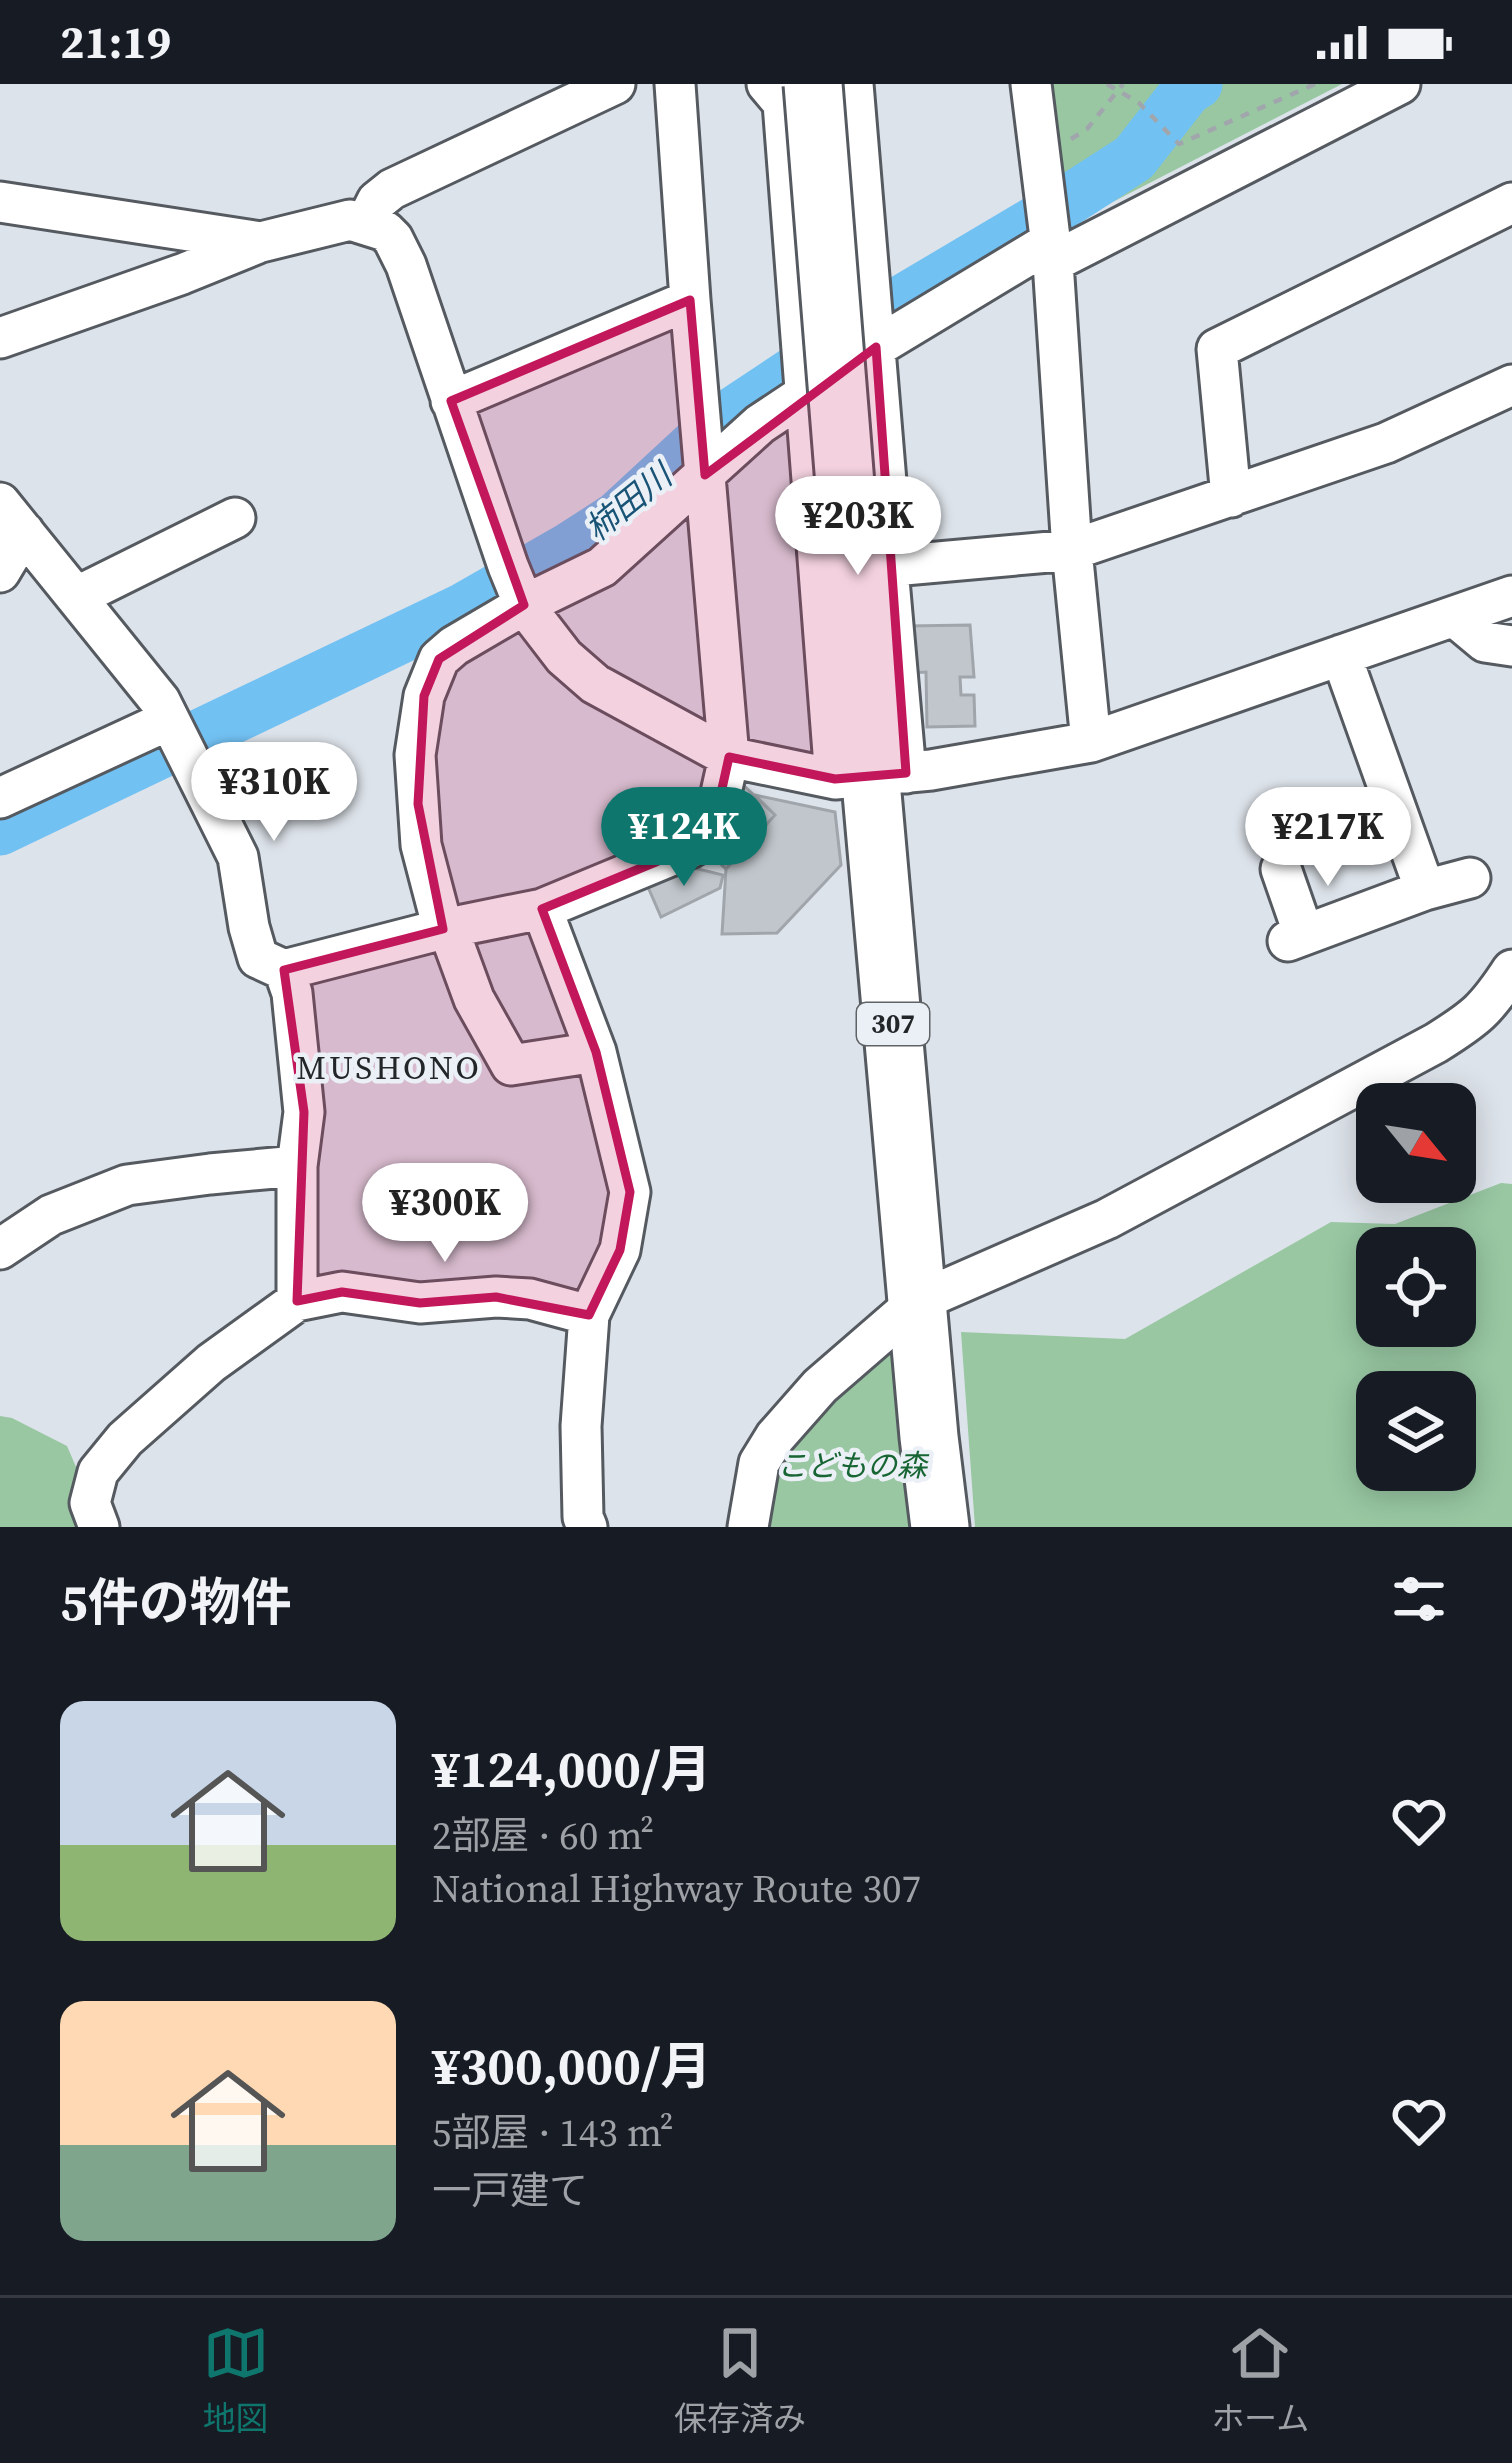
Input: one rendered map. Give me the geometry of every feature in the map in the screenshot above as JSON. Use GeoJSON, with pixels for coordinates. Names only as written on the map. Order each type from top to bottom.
{"type":"FeatureCollection","features":[{"type":"Feature","properties":{"kind":"highway","name":"307"},"geometry":{"type":"LineString","coordinates":[[813,84],[940,1527]]}},
{"type":"Feature","properties":{"kind":"street"},"geometry":{"type":"LineString","coordinates":[[366,223],[377,201],[392,189],[615,84]]}},
{"type":"Feature","properties":{"kind":"street"},"geometry":{"type":"LineString","coordinates":[[12,517],[160,701],[238,857],[258,958],[284,970],[542,909],[692,848],[716,820],[729,757],[675,84]]}},
{"type":"Feature","properties":{"kind":"street"},"geometry":{"type":"LineString","coordinates":[[767,84],[783,103],[804,387],[871,776]]}},
{"type":"Feature","properties":{"kind":"street"},"geometry":{"type":"LineString","coordinates":[[853,84],[893,566],[871,776]]}},
{"type":"Feature","properties":{"kind":"street"},"geometry":{"type":"LineString","coordinates":[[1031,84],[1051,248],[1091,742]]}},
{"type":"Feature","properties":{"kind":"street"},"geometry":{"type":"LineString","coordinates":[[596,1052],[511,1065],[474,999],[446,928],[422,845],[415,755],[424,696],[439,659],[518,590],[602,566],[705,468],[804,387],[1051,248],[1400,84]]}},
{"type":"Feature","properties":{"kind":"street"},"geometry":{"type":"LineString","coordinates":[[0,202],[261,242]]}},
{"type":"Feature","properties":{"kind":"street"},"geometry":{"type":"LineString","coordinates":[[1231,497],[1217,350],[1512,203]]}},
{"type":"Feature","properties":{"kind":"street"},"geometry":{"type":"LineString","coordinates":[[0,338],[261,242],[350,220],[385,231],[406,265],[518,590],[564,657],[595,684],[729,757],[871,776],[1091,742],[1512,596]]}},
{"type":"Feature","properties":{"kind":"street"},"geometry":{"type":"LineString","coordinates":[[451,401],[690,301]]}},
{"type":"Feature","properties":{"kind":"street"},"geometry":{"type":"LineString","coordinates":[[893,566],[1072,550],[1386,443],[1512,386]]}},
{"type":"Feature","properties":{"kind":"street"},"geometry":{"type":"LineString","coordinates":[[0,572],[12,517]]}},
{"type":"Feature","properties":{"kind":"street"},"geometry":{"type":"LineString","coordinates":[[76,597],[236,518]]}},
{"type":"Feature","properties":{"kind":"street"},"geometry":{"type":"LineString","coordinates":[[1455,617],[1485,642],[1512,646]]}},
{"type":"Feature","properties":{"kind":"street"},"geometry":{"type":"LineString","coordinates":[[1341,656],[1425,890]]}},
{"type":"Feature","properties":{"kind":"street"},"geometry":{"type":"LineString","coordinates":[[0,799],[169,720]]}},
{"type":"Feature","properties":{"kind":"street"},"geometry":{"type":"LineString","coordinates":[[1280,869],[1296,938],[1470,878]]}},
{"type":"Feature","properties":{"kind":"street"},"geometry":{"type":"LineString","coordinates":[[542,909],[596,1052],[630,1192],[620,1250],[589,1315],[581,1426],[587,1527]]}},
{"type":"Feature","properties":{"kind":"street"},"geometry":{"type":"LineString","coordinates":[[284,970],[292,993],[304,1112],[297,1166],[297,1301]]}},
{"type":"Feature","properties":{"kind":"street"},"geometry":{"type":"LineString","coordinates":[[748,1527],[759,1463],[775,1436],[820,1386],[917,1302],[1107,1219],[1436,1043],[1476,1019],[1512,970]]}},
{"type":"Feature","properties":{"kind":"street"},"geometry":{"type":"LineString","coordinates":[[0,1249],[51,1215],[127,1185],[297,1166]]}},
{"type":"Feature","properties":{"kind":"street"},"geometry":{"type":"LineString","coordinates":[[99,1527],[90,1503],[98,1472],[125,1439],[211,1363],[297,1301],[342,1292],[420,1303],[496,1297],[530,1299],[589,1315]]}},
{"type":"Feature","properties":{"kind":"path"},"geometry":{"type":"LineString","coordinates":[[1107,84],[1120,87],[1180,144],[1315,84]]}},
{"type":"Feature","properties":{"kind":"path"},"geometry":{"type":"LineString","coordinates":[[1043,177],[1120,87]]}},
{"type":"Feature","properties":{"kind":"highlighted area"},"geometry":{"type":"Polygon","coordinates":[[[690,300],[705,475],[876,347],[906,773],[835,779],[729,757],[715,820],[692,847],[542,909],[596,1052],[630,1192],[620,1250],[589,1315],[496,1297],[420,1303],[342,1292],[297,1301],[304,1112],[284,970],[443,929],[418,804],[424,696],[439,659],[524,605],[451,401],[690,300]]]}},
{"type":"Feature","properties":{"kind":"green space"},"geometry":{"type":"Polygon","coordinates":[[[1040,84],[1342,84],[1064,227],[1040,84]]]}},
{"type":"Feature","properties":{"kind":"green space"},"geometry":{"type":"Polygon","coordinates":[[[1512,1184],[1512,1527],[975,1527],[961,1332],[1125,1339],[1331,1222],[1395,1224],[1449,1203],[1476,1203],[1476,1193],[1512,1184]]]}},
{"type":"Feature","properties":{"kind":"green space","name":"こどもの森"},"geometry":{"type":"Polygon","coordinates":[[[905,1346],[914,1527],[766,1527],[784,1457],[855,1371],[905,1346]]]}},
{"type":"Feature","properties":{"kind":"green space"},"geometry":{"type":"Polygon","coordinates":[[[0,1416],[67,1446],[102,1527],[0,1527],[0,1416]]]}},
{"type":"Feature","properties":{"kind":"building"},"geometry":{"type":"Polygon","coordinates":[[[970,625],[974,677],[960,677],[961,695],[974,695],[975,726],[927,727],[926,672],[913,673],[908,626],[970,625]]]}},
{"type":"Feature","properties":{"kind":"building"},"geometry":{"type":"Polygon","coordinates":[[[739,781],[775,815],[726,869],[708,852],[739,781]]]}},
{"type":"Feature","properties":{"kind":"building"},"geometry":{"type":"Polygon","coordinates":[[[755,795],[835,812],[841,865],[777,933],[722,934],[726,869],[775,815],[755,795]]]}},
{"type":"Feature","properties":{"kind":"building"},"geometry":{"type":"Polygon","coordinates":[[[694,868],[723,875],[720,888],[661,917],[648,887],[694,868]]]}},
{"type":"Feature","properties":{"kind":"waterway","name":"柿田川"},"geometry":{"type":"LineString","coordinates":[[0,830],[464,608],[569,548],[617,517],[723,419],[901,301],[1134,158],[1187,90],[1197,84]]}},
{"type":"Feature","properties":{"kind":"district","name":"MUSHONO"},"geometry":{"type":"Point","coordinates":[389,1067]}}]}
